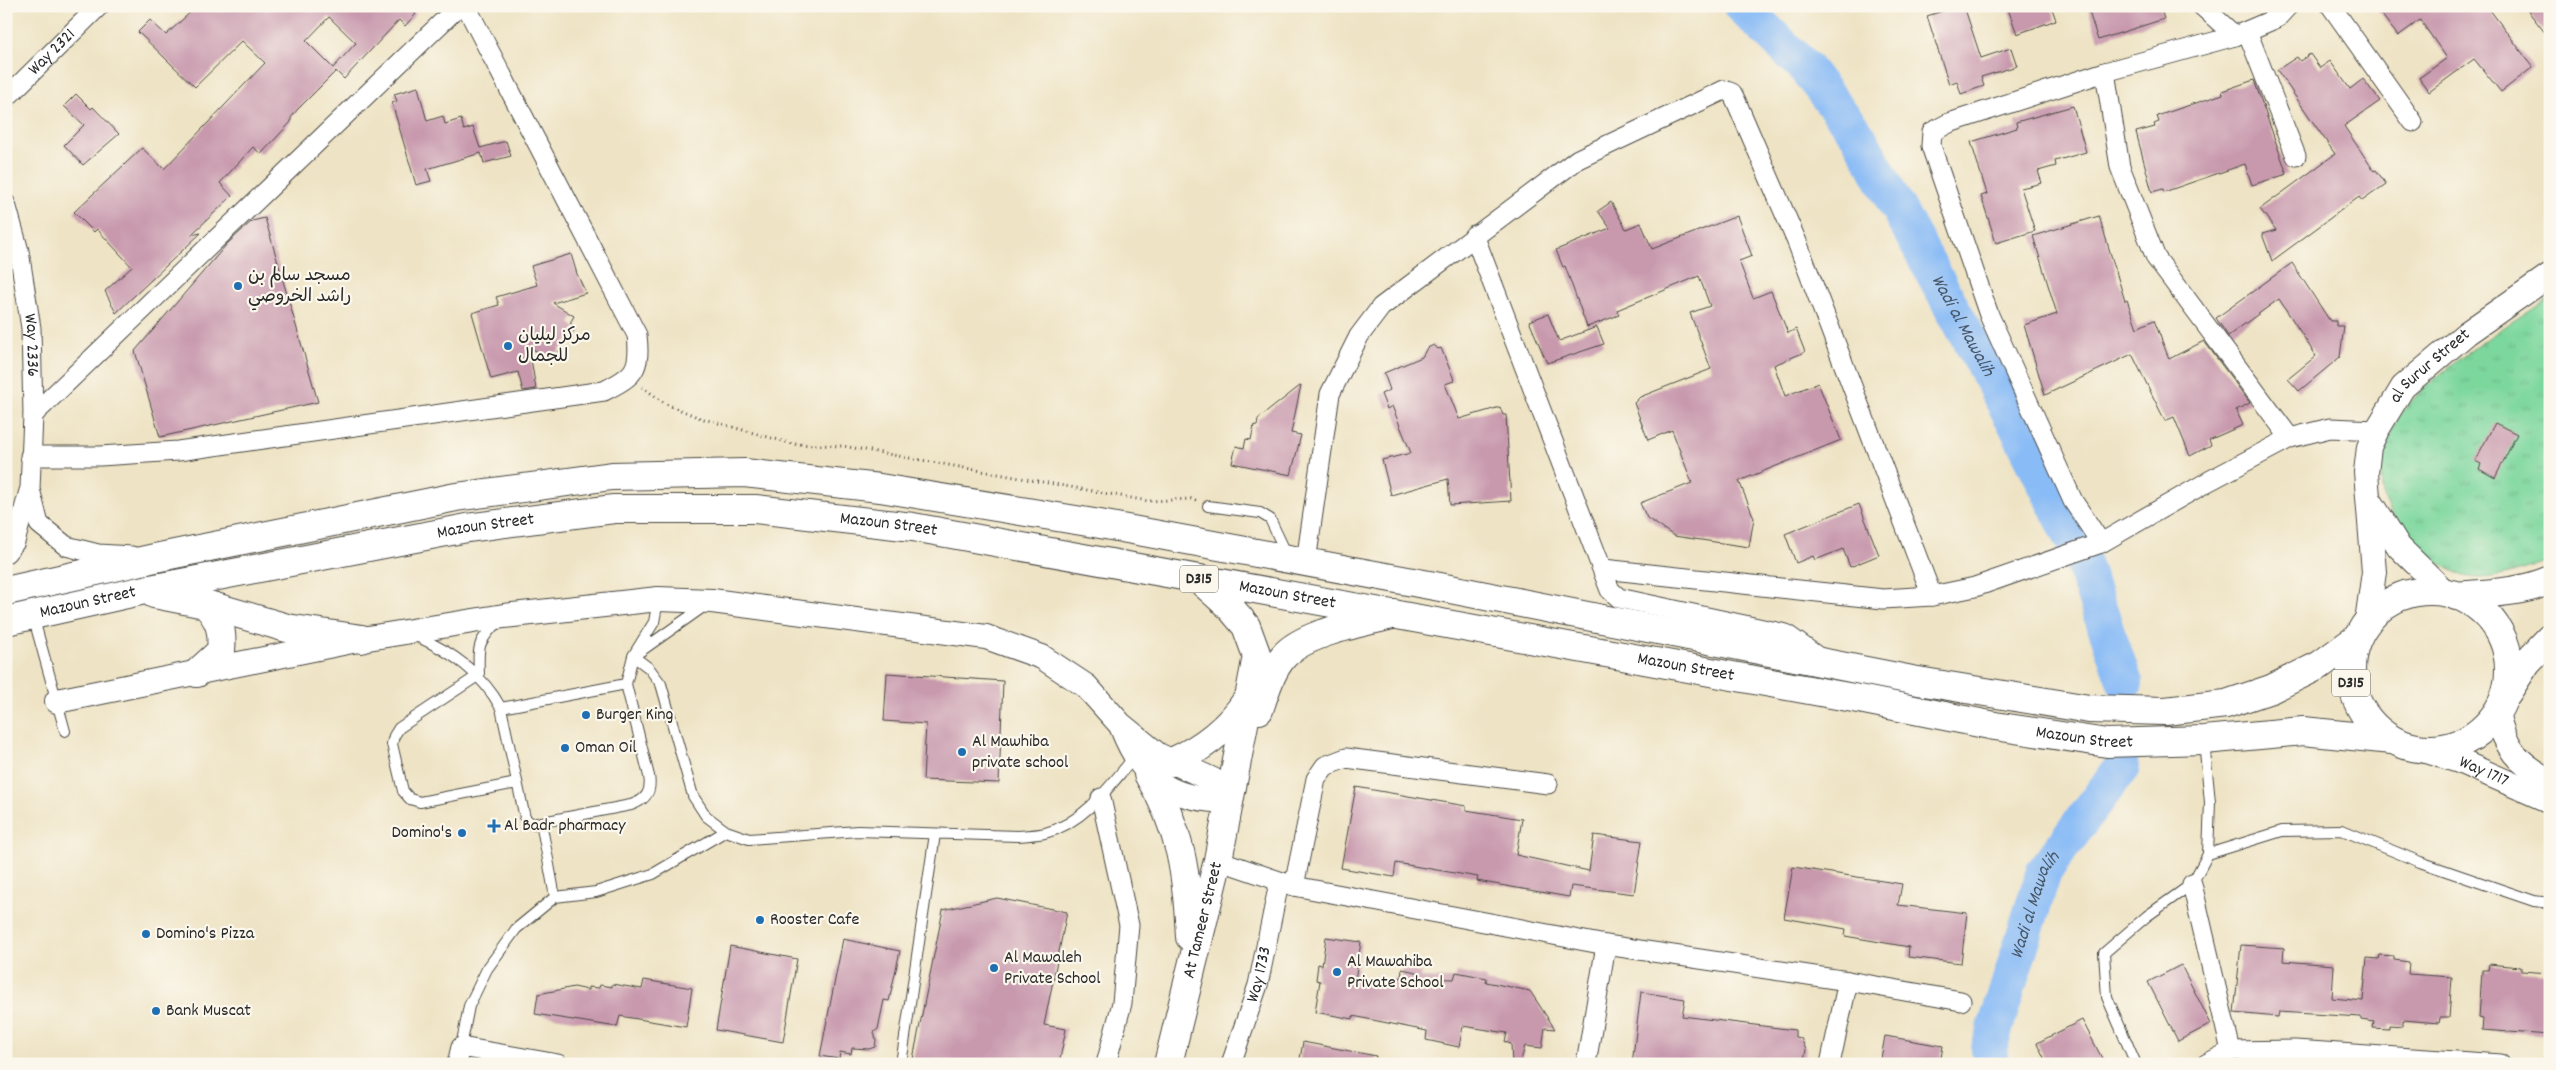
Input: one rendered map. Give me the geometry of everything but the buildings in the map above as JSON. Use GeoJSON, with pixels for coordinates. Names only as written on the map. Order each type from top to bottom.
{"type":"FeatureCollection","features":[{"type":"Feature","properties":{"kind":"main road","name":"Mazoun Street"},"geometry":{"type":"LineString","coordinates":[[6,591],[155,558],[456,497],[612,476],[744,473],[880,488],[1100,524],[1827,663],[2089,708],[2165,711],[2226,704],[2271,689],[2320,665],[2362,629]]}},
{"type":"Feature","properties":{"kind":"main road","name":"Mazoun Street"},"geometry":{"type":"LineString","coordinates":[[6,621],[140,591],[467,528],[614,509],[755,509],[914,527],[2107,743],[2204,740],[2304,731],[2405,744]]}},
{"type":"Feature","properties":{"kind":"main road","name":"At Tameer Street"},"geometry":{"type":"LineString","coordinates":[[1168,1064],[1218,860],[1257,656],[1246,626],[1229,606],[1199,579]]}},
{"type":"Feature","properties":{"kind":"main road","name":"D315"},"geometry":{"type":"LineString","coordinates":[[2550,580],[2537,586],[2501,592],[2451,594],[2417,592],[2402,596],[2377,610],[2362,629],[2350,666],[2354,696],[2369,721],[2405,744],[2433,749],[2462,742],[2476,734],[2500,705],[2527,662],[2550,638]]}},
{"type":"Feature","properties":{"kind":"main road"},"geometry":{"type":"LineString","coordinates":[[140,591],[205,604],[287,628],[362,639]]}},
{"type":"Feature","properties":{"kind":"main road","name":"D315"},"geometry":{"type":"LineString","coordinates":[[2451,594],[2481,610],[2491,619],[2502,637],[2508,657],[2509,671],[2500,705]]}},
{"type":"Feature","properties":{"kind":"main road"},"geometry":{"type":"LineString","coordinates":[[197,673],[221,652],[218,618],[205,604]]}},
{"type":"Feature","properties":{"kind":"main road","name":"At Tameer Street"},"geometry":{"type":"LineString","coordinates":[[1233,789],[1267,684],[1283,657],[1301,643],[1329,632],[1395,614]]}},
{"type":"Feature","properties":{"kind":"main road"},"geometry":{"type":"LineString","coordinates":[[1191,966],[1188,892],[1183,856],[1151,764],[1202,747],[1234,718],[1249,696]]}},
{"type":"Feature","properties":{"kind":"street","name":"Way 2321"},"geometry":{"type":"LineString","coordinates":[[6,98],[99,6]]}},
{"type":"Feature","properties":{"kind":"street"},"geometry":{"type":"LineString","coordinates":[[33,415],[459,6]]}},
{"type":"Feature","properties":{"kind":"street"},"geometry":{"type":"LineString","coordinates":[[30,456],[100,456],[178,451],[604,391],[629,378],[639,356],[637,335],[466,6]]}},
{"type":"Feature","properties":{"kind":"street"},"geometry":{"type":"LineString","coordinates":[[2202,6],[2241,34],[2296,156]]}},
{"type":"Feature","properties":{"kind":"street"},"geometry":{"type":"LineString","coordinates":[[2101,543],[2073,501],[1989,315],[1931,146],[1932,132],[1950,123],[2105,72],[2241,34],[2277,18],[2288,6]]}},
{"type":"Feature","properties":{"kind":"street"},"geometry":{"type":"LineString","coordinates":[[2331,6],[2413,122]]}},
{"type":"Feature","properties":{"kind":"street"},"geometry":{"type":"LineString","coordinates":[[2105,72],[2120,167],[2156,258],[2290,438]]}},
{"type":"Feature","properties":{"kind":"street"},"geometry":{"type":"LineString","coordinates":[[1297,561],[1330,394],[1355,344],[1380,307],[1578,159],[1724,90],[1732,93],[1797,242],[1932,596]]}},
{"type":"Feature","properties":{"kind":"street","name":"Way 2336"},"geometry":{"type":"LineString","coordinates":[[6,204],[19,251],[31,328],[33,415],[30,489]]}},
{"type":"Feature","properties":{"kind":"street"},"geometry":{"type":"LineString","coordinates":[[1474,235],[1610,590],[1619,598],[1786,634],[1827,663]]}},
{"type":"Feature","properties":{"kind":"street","name":"al Surur Street"},"geometry":{"type":"LineString","coordinates":[[2362,629],[2374,572],[2366,472],[2369,447],[2378,430],[2403,387],[2467,332],[2550,275]]}},
{"type":"Feature","properties":{"kind":"street"},"geometry":{"type":"LineString","coordinates":[[1602,568],[1883,599],[1932,596],[1975,587],[2101,543],[2209,481],[2290,438],[2330,428],[2378,430]]}},
{"type":"Feature","properties":{"kind":"street"},"geometry":{"type":"LineString","coordinates":[[6,553],[15,542],[30,489]]}},
{"type":"Feature","properties":{"kind":"street"},"geometry":{"type":"LineString","coordinates":[[30,489],[39,524],[66,546],[98,554],[155,558]]}},
{"type":"Feature","properties":{"kind":"street"},"geometry":{"type":"LineString","coordinates":[[2368,496],[2399,547],[2451,594]]}},
{"type":"Feature","properties":{"kind":"street"},"geometry":{"type":"LineString","coordinates":[[57,701],[362,639],[411,633],[504,616],[658,599],[712,601],[986,637],[1042,657],[1086,686],[1120,724],[1151,764],[1213,780],[1233,789]]}},
{"type":"Feature","properties":{"kind":"street","name":"Way 1717"},"geometry":{"type":"LineString","coordinates":[[2500,705],[2501,731],[2509,748],[2522,762],[2550,780]]}},
{"type":"Feature","properties":{"kind":"street"},"geometry":{"type":"LineString","coordinates":[[1120,724],[1158,755],[1151,764]]}},
{"type":"Feature","properties":{"kind":"street","name":"Way 1717"},"geometry":{"type":"LineString","coordinates":[[2405,744],[2459,761],[2550,801]]}},
{"type":"Feature","properties":{"kind":"street","name":"Way 1733"},"geometry":{"type":"LineString","coordinates":[[1231,1064],[1258,985],[1316,779],[1325,766],[1346,758],[1548,784]]}},
{"type":"Feature","properties":{"kind":"street"},"geometry":{"type":"LineString","coordinates":[[1101,798],[1129,925],[1122,1003],[1106,1064]]}},
{"type":"Feature","properties":{"kind":"street"},"geometry":{"type":"LineString","coordinates":[[1218,860],[1286,884],[1606,945],[1848,980],[1961,1001]]}},
{"type":"Feature","properties":{"kind":"street"},"geometry":{"type":"LineString","coordinates":[[2192,884],[2231,1050]]}},
{"type":"Feature","properties":{"kind":"street"},"geometry":{"type":"LineString","coordinates":[[1586,1064],[1606,945]]}},
{"type":"Feature","properties":{"kind":"street"},"geometry":{"type":"LineString","coordinates":[[1830,1064],[1848,980]]}},
{"type":"Feature","properties":{"kind":"street"},"geometry":{"type":"LineString","coordinates":[[2206,1064],[2231,1050],[2295,1050],[2441,1062],[2500,1064]]}},
{"type":"Feature","properties":{"kind":"street"},"geometry":{"type":"LineString","coordinates":[[459,1055],[558,1064]]}},
{"type":"Feature","properties":{"kind":"lane"},"geometry":{"type":"LineString","coordinates":[[1208,506],[1260,513],[1270,519],[1297,561]]}},
{"type":"Feature","properties":{"kind":"lane"},"geometry":{"type":"LineString","coordinates":[[411,633],[436,644],[479,675],[500,708],[525,818],[532,824],[631,805],[641,802],[648,796],[651,786],[626,684],[633,656],[654,622],[658,599]]}},
{"type":"Feature","properties":{"kind":"lane"},"geometry":{"type":"LineString","coordinates":[[633,656],[712,601]]}},
{"type":"Feature","properties":{"kind":"lane"},"geometry":{"type":"LineString","coordinates":[[33,615],[65,731]]}},
{"type":"Feature","properties":{"kind":"lane"},"geometry":{"type":"LineString","coordinates":[[479,675],[478,652],[481,639],[504,616]]}},
{"type":"Feature","properties":{"kind":"lane"},"geometry":{"type":"LineString","coordinates":[[633,656],[649,668],[661,684],[692,796],[706,816],[726,831],[749,839],[773,839],[836,831],[1018,836],[1046,833],[1077,818],[1101,798],[1151,764]]}},
{"type":"Feature","properties":{"kind":"lane"},"geometry":{"type":"LineString","coordinates":[[479,675],[399,728],[392,744],[403,791],[410,799],[420,802],[517,783]]}},
{"type":"Feature","properties":{"kind":"lane"},"geometry":{"type":"LineString","coordinates":[[500,708],[626,684]]}},
{"type":"Feature","properties":{"kind":"lane"},"geometry":{"type":"LineString","coordinates":[[2136,1064],[2107,997],[2104,953],[2147,916],[2192,884],[2208,854],[2210,802],[2204,740]]}},
{"type":"Feature","properties":{"kind":"lane"},"geometry":{"type":"LineString","coordinates":[[542,822],[555,897]]}},
{"type":"Feature","properties":{"kind":"lane"},"geometry":{"type":"LineString","coordinates":[[2208,854],[2282,831],[2342,830],[2420,862],[2534,901],[2550,903]]}},
{"type":"Feature","properties":{"kind":"lane"},"geometry":{"type":"LineString","coordinates":[[459,1055],[469,1006],[487,969],[516,929],[555,897],[596,892],[653,874],[726,831]]}},
{"type":"Feature","properties":{"kind":"lane"},"geometry":{"type":"LineString","coordinates":[[901,1064],[935,834]]}},
{"type":"Feature","properties":{"kind":"path"},"geometry":{"type":"LineString","coordinates":[[629,378],[666,404],[700,418],[793,444],[843,446],[1148,501],[1192,499],[1208,506]]}},
{"type":"Feature","properties":{"kind":"green space"},"geometry":{"type":"Polygon","coordinates":[[[2550,297],[2550,560],[2520,571],[2496,576],[2474,578],[2465,576],[2429,556],[2407,534],[2390,511],[2382,492],[2381,482],[2383,462],[2388,443],[2394,426],[2405,409],[2441,373],[2488,338],[2550,297]]]}},
{"type":"Feature","properties":{"kind":"waterway","name":"Wadi al Mawalih"},"geometry":{"type":"LineString","coordinates":[[1741,6],[1804,66],[1859,137],[2015,423],[2079,552],[2125,683]]}},
{"type":"Feature","properties":{"kind":"waterway","name":"Wadi al Mawalih"},"geometry":{"type":"LineString","coordinates":[[1991,1064],[1989,1048],[2044,871],[2122,767]]}},
{"type":"Feature","properties":{"kind":"place","name":"مسجد سالم بن راشد الخروصي"},"geometry":{"type":"Point","coordinates":[238,286]}},
{"type":"Feature","properties":{"kind":"place","name":"مركز ليليان للجمال"},"geometry":{"type":"Point","coordinates":[508,346]}},
{"type":"Feature","properties":{"kind":"place","name":"Burger King"},"geometry":{"type":"Point","coordinates":[586,715]}},
{"type":"Feature","properties":{"kind":"place","name":"Oman Oil"},"geometry":{"type":"Point","coordinates":[565,748]}},
{"type":"Feature","properties":{"kind":"place","name":"Al Mawhiba private school"},"geometry":{"type":"Point","coordinates":[962,752]}},
{"type":"Feature","properties":{"kind":"place","name":"Al Badr pharmacy"},"geometry":{"type":"Point","coordinates":[494,826]}},
{"type":"Feature","properties":{"kind":"place","name":"Domino's"},"geometry":{"type":"Point","coordinates":[462,833]}},
{"type":"Feature","properties":{"kind":"place","name":"Rooster Cafe"},"geometry":{"type":"Point","coordinates":[760,920]}},
{"type":"Feature","properties":{"kind":"place","name":"Domino's Pizza"},"geometry":{"type":"Point","coordinates":[146,934]}},
{"type":"Feature","properties":{"kind":"place","name":"Al Mawaleh Private School"},"geometry":{"type":"Point","coordinates":[994,968]}},
{"type":"Feature","properties":{"kind":"place","name":"Al Mawahiba Private School"},"geometry":{"type":"Point","coordinates":[1337,972]}},
{"type":"Feature","properties":{"kind":"place","name":"Bank Muscat"},"geometry":{"type":"Point","coordinates":[156,1011]}}]}
